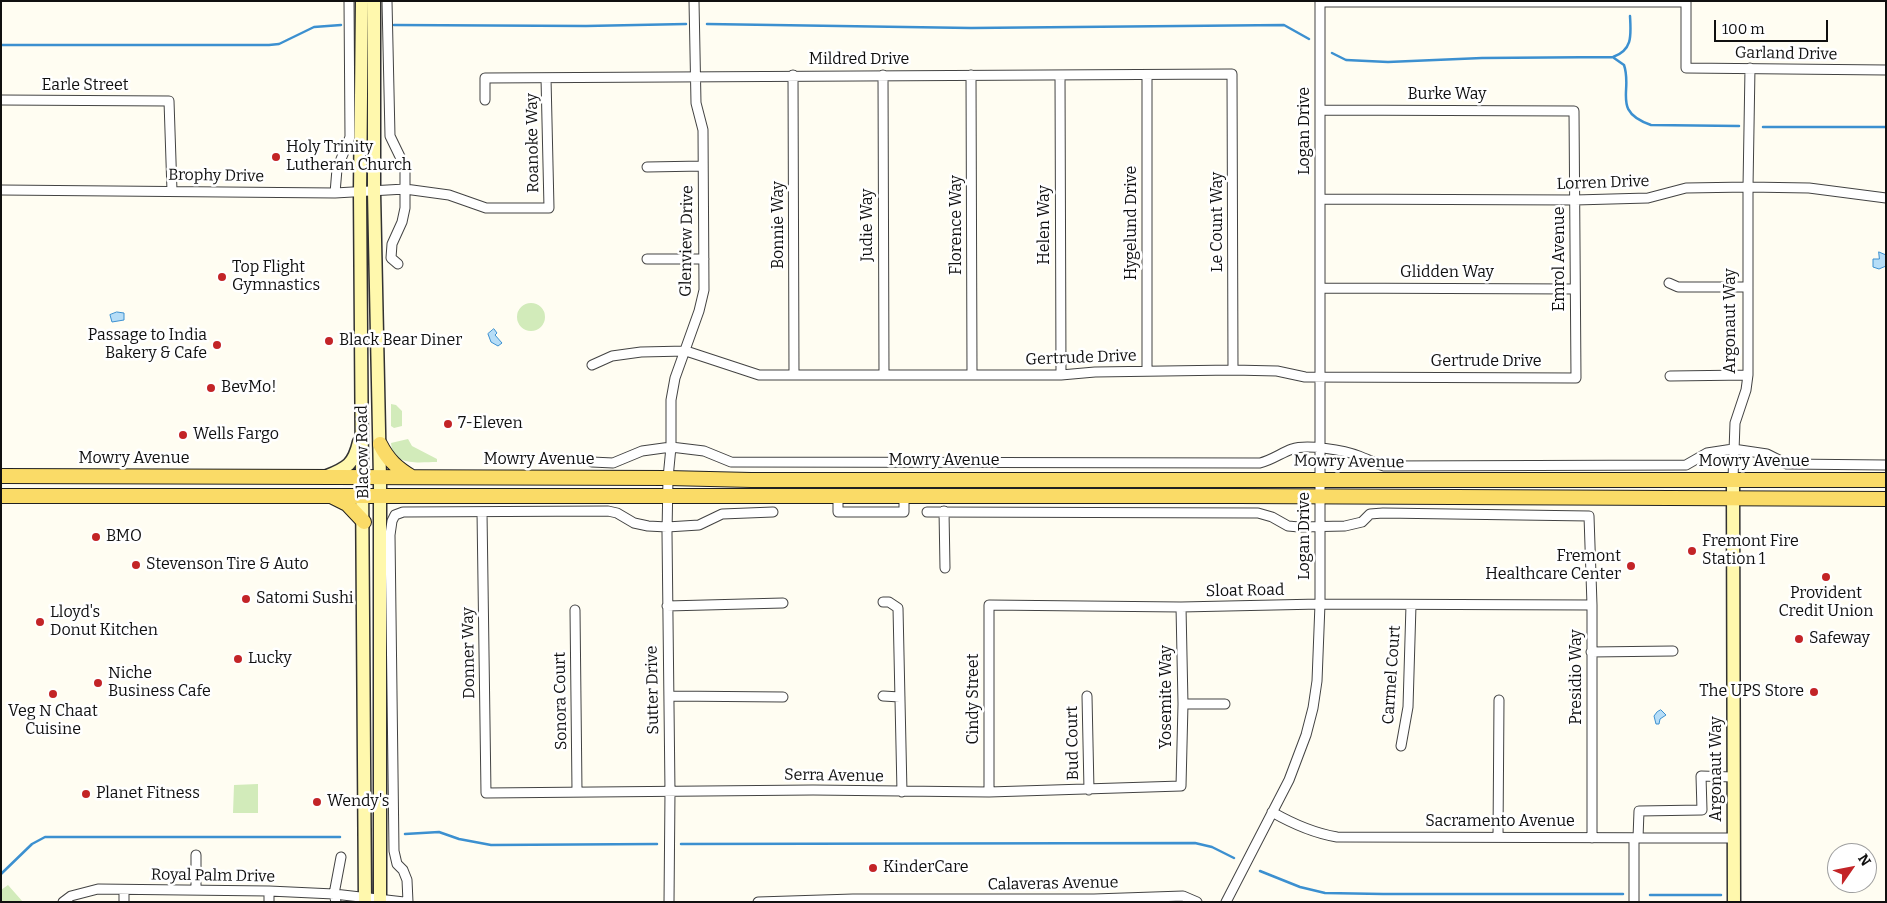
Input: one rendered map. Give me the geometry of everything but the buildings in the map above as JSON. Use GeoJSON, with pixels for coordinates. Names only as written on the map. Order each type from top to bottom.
{"type":"FeatureCollection","features":[{"type":"Feature","properties":{"kind":"main road","name":"Blacow Road"},"geometry":{"type":"LineString","coordinates":[[362,1],[360,192],[364,478],[365,900]]}},
{"type":"Feature","properties":{"kind":"main road","name":"Blacow Road"},"geometry":{"type":"LineString","coordinates":[[374,1],[374,192],[380,444],[380,901]]}},
{"type":"Feature","properties":{"kind":"main road"},"geometry":{"type":"LineString","coordinates":[[324,478],[341,470],[353,460],[358,448],[362,423]]}},
{"type":"Feature","properties":{"kind":"main road"},"geometry":{"type":"LineString","coordinates":[[380,444],[389,460],[399,470],[413,478]]}},
{"type":"Feature","properties":{"kind":"main road","name":"Mowry Avenue"},"geometry":{"type":"LineString","coordinates":[[1,476],[668,478],[751,480],[1886,480]]}},
{"type":"Feature","properties":{"kind":"main road"},"geometry":{"type":"LineString","coordinates":[[19,496],[58,487],[107,487],[125,480],[126,476]]}},
{"type":"Feature","properties":{"kind":"main road"},"geometry":{"type":"LineString","coordinates":[[115,496],[118,490],[127,485],[178,485],[225,477]]}},
{"type":"Feature","properties":{"kind":"main road","name":"Argonaut Way"},"geometry":{"type":"LineString","coordinates":[[1733,479],[1734,902]]}},
{"type":"Feature","properties":{"kind":"main road"},"geometry":{"type":"LineString","coordinates":[[1,496],[1886,499]]}},
{"type":"Feature","properties":{"kind":"main road"},"geometry":{"type":"LineString","coordinates":[[333,496],[347,504],[364,522]]}},
{"type":"Feature","properties":{"kind":"street"},"geometry":{"type":"LineString","coordinates":[[335,192],[337,169],[350,137],[349,1]]}},
{"type":"Feature","properties":{"kind":"street"},"geometry":{"type":"LineString","coordinates":[[387,1],[390,136],[405,167],[405,208],[402,222],[392,244],[391,258],[398,264]]}},
{"type":"Feature","properties":{"kind":"street","name":"Glenview Drive"},"geometry":{"type":"LineString","coordinates":[[668,478],[671,447],[671,400],[675,378],[686,351],[704,290],[703,130],[696,103],[694,1]]}},
{"type":"Feature","properties":{"kind":"street"},"geometry":{"type":"LineString","coordinates":[[1320,2],[1686,2]]}},
{"type":"Feature","properties":{"kind":"street","name":"Logan Drive"},"geometry":{"type":"LineString","coordinates":[[1226,902],[1295,766],[1313,708],[1317,681],[1320,604],[1320,2]]}},
{"type":"Feature","properties":{"kind":"street","name":"Garland Drive"},"geometry":{"type":"LineString","coordinates":[[1686,2],[1686,68],[1886,70]]}},
{"type":"Feature","properties":{"kind":"street","name":"Argonaut Way"},"geometry":{"type":"LineString","coordinates":[[1733,479],[1735,423],[1746,390],[1748,374],[1750,68]]}},
{"type":"Feature","properties":{"kind":"street","name":"Mildred Drive"},"geometry":{"type":"LineString","coordinates":[[485,100],[485,78],[1232,74]]}},
{"type":"Feature","properties":{"kind":"street","name":"Le Count Way"},"geometry":{"type":"LineString","coordinates":[[1232,74],[1233,370]]}},
{"type":"Feature","properties":{"kind":"street","name":"Bonnie Way"},"geometry":{"type":"LineString","coordinates":[[793,75],[794,375]]}},
{"type":"Feature","properties":{"kind":"street","name":"Judie Way"},"geometry":{"type":"LineString","coordinates":[[883,75],[884,375]]}},
{"type":"Feature","properties":{"kind":"street","name":"Florence Way"},"geometry":{"type":"LineString","coordinates":[[971,75],[972,374]]}},
{"type":"Feature","properties":{"kind":"street","name":"Helen Way"},"geometry":{"type":"LineString","coordinates":[[1060,75],[1061,375]]}},
{"type":"Feature","properties":{"kind":"street","name":"Hygelund Drive"},"geometry":{"type":"LineString","coordinates":[[1147,75],[1147,371]]}},
{"type":"Feature","properties":{"kind":"street","name":"Roanoke Way"},"geometry":{"type":"LineString","coordinates":[[546,78],[549,208]]}},
{"type":"Feature","properties":{"kind":"street","name":"Earle Street"},"geometry":{"type":"LineString","coordinates":[[1,100],[169,101],[172,191]]}},
{"type":"Feature","properties":{"kind":"street","name":"Burke Way"},"geometry":{"type":"LineString","coordinates":[[1320,110],[1574,111]]}},
{"type":"Feature","properties":{"kind":"street","name":"Emrol Avenue"},"geometry":{"type":"LineString","coordinates":[[1574,111],[1576,378]]}},
{"type":"Feature","properties":{"kind":"street"},"geometry":{"type":"LineString","coordinates":[[647,167],[703,166]]}},
{"type":"Feature","properties":{"kind":"street","name":"Lorren Drive"},"geometry":{"type":"LineString","coordinates":[[1320,199],[1575,200],[1648,198],[1686,188],[1748,187],[1809,188],[1886,198]]}},
{"type":"Feature","properties":{"kind":"street","name":"Brophy Drive"},"geometry":{"type":"LineString","coordinates":[[1,190],[374,192],[405,189],[449,195],[486,208],[549,208]]}},
{"type":"Feature","properties":{"kind":"street"},"geometry":{"type":"LineString","coordinates":[[647,260],[704,259]]}},
{"type":"Feature","properties":{"kind":"street"},"geometry":{"type":"LineString","coordinates":[[1669,283],[1678,287],[1748,287]]}},
{"type":"Feature","properties":{"kind":"street","name":"Glidden Way"},"geometry":{"type":"LineString","coordinates":[[1320,288],[1575,289]]}},
{"type":"Feature","properties":{"kind":"street","name":"Gertrude Drive"},"geometry":{"type":"LineString","coordinates":[[592,365],[612,356],[642,352],[686,351],[759,375],[1061,375],[1095,372],[1233,370],[1277,371],[1305,377],[1576,378]]}},
{"type":"Feature","properties":{"kind":"street"},"geometry":{"type":"LineString","coordinates":[[1670,376],[1748,374]]}},
{"type":"Feature","properties":{"kind":"street","name":"Mowry Avenue"},"geometry":{"type":"LineString","coordinates":[[592,462],[613,463],[642,451],[671,447],[704,451],[731,462],[1260,463],[1293,449],[1304,447],[1357,455],[1384,466],[1686,465],[1707,452],[1733,449],[1767,454],[1787,464],[1886,465]]}},
{"type":"Feature","properties":{"kind":"street","name":"Sutter Drive"},"geometry":{"type":"LineString","coordinates":[[668,478],[669,902]]}},
{"type":"Feature","properties":{"kind":"street"},"geometry":{"type":"LineString","coordinates":[[944,511],[945,568]]}},
{"type":"Feature","properties":{"kind":"street"},"geometry":{"type":"LineString","coordinates":[[408,902],[407,880],[403,870],[397,864],[394,851],[390,536],[392,521],[395,515],[403,512],[608,512],[617,513],[634,523],[667,527],[699,525],[722,514],[773,512]]}},
{"type":"Feature","properties":{"kind":"street","name":"Donner Way"},"geometry":{"type":"LineString","coordinates":[[482,512],[486,793]]}},
{"type":"Feature","properties":{"kind":"street"},"geometry":{"type":"LineString","coordinates":[[927,512],[1258,513],[1272,517],[1288,526],[1319,527]]}},
{"type":"Feature","properties":{"kind":"street","name":"Presidio Way"},"geometry":{"type":"LineString","coordinates":[[1319,527],[1345,526],[1362,522],[1370,514],[1589,516],[1592,605],[1592,838]]}},
{"type":"Feature","properties":{"kind":"street"},"geometry":{"type":"LineString","coordinates":[[883,602],[889,602],[898,608],[902,792]]}},
{"type":"Feature","properties":{"kind":"street"},"geometry":{"type":"LineString","coordinates":[[667,606],[783,604]]}},
{"type":"Feature","properties":{"kind":"street","name":"Sloat Road"},"geometry":{"type":"LineString","coordinates":[[989,605],[1181,607],[1320,604],[1592,605]]}},
{"type":"Feature","properties":{"kind":"street","name":"Cindy Street"},"geometry":{"type":"LineString","coordinates":[[989,605],[989,792]]}},
{"type":"Feature","properties":{"kind":"street","name":"Carmel Court"},"geometry":{"type":"LineString","coordinates":[[1401,746],[1408,707],[1410,605]]}},
{"type":"Feature","properties":{"kind":"street","name":"Yosemite Way"},"geometry":{"type":"LineString","coordinates":[[1181,607],[1183,704],[1181,786]]}},
{"type":"Feature","properties":{"kind":"street","name":"Sonora Court"},"geometry":{"type":"LineString","coordinates":[[575,610],[577,791]]}},
{"type":"Feature","properties":{"kind":"street"},"geometry":{"type":"LineString","coordinates":[[1592,652],[1673,651]]}},
{"type":"Feature","properties":{"kind":"street"},"geometry":{"type":"LineString","coordinates":[[669,696],[783,697]]}},
{"type":"Feature","properties":{"kind":"street"},"geometry":{"type":"LineString","coordinates":[[883,696],[900,696]]}},
{"type":"Feature","properties":{"kind":"street","name":"Bud Court"},"geometry":{"type":"LineString","coordinates":[[1087,696],[1088,790]]}},
{"type":"Feature","properties":{"kind":"street"},"geometry":{"type":"LineString","coordinates":[[1498,837],[1499,700]]}},
{"type":"Feature","properties":{"kind":"street"},"geometry":{"type":"LineString","coordinates":[[1183,704],[1226,704]]}},
{"type":"Feature","properties":{"kind":"street"},"geometry":{"type":"LineString","coordinates":[[1634,902],[1636,838],[1639,811],[1702,810],[1701,776],[1733,777]]}},
{"type":"Feature","properties":{"kind":"street","name":"Serra Avenue"},"geometry":{"type":"LineString","coordinates":[[486,793],[813,790],[989,792],[1181,786]]}},
{"type":"Feature","properties":{"kind":"street","name":"Sacramento Avenue"},"geometry":{"type":"LineString","coordinates":[[1272,812],[1304,829],[1322,835],[1337,837],[1733,838]]}},
{"type":"Feature","properties":{"kind":"street"},"geometry":{"type":"LineString","coordinates":[[196,855],[196,889]]}},
{"type":"Feature","properties":{"kind":"street"},"geometry":{"type":"LineString","coordinates":[[335,898],[341,857]]}},
{"type":"Feature","properties":{"kind":"street","name":"Royal Palm Drive"},"geometry":{"type":"LineString","coordinates":[[63,902],[71,896],[98,889],[269,891],[365,900]]}},
{"type":"Feature","properties":{"kind":"street"},"geometry":{"type":"LineString","coordinates":[[124,890],[124,902]]}},
{"type":"Feature","properties":{"kind":"street"},"geometry":{"type":"LineString","coordinates":[[269,891],[269,902]]}},
{"type":"Feature","properties":{"kind":"street","name":"Calaveras Avenue"},"geometry":{"type":"LineString","coordinates":[[758,902],[1094,900],[1183,896],[1197,902]]}},
{"type":"Feature","properties":{"kind":"street"},"geometry":{"type":"LineString","coordinates":[[365,900],[404,902]]}},
{"type":"Feature","properties":{"kind":"green space"},"geometry":{"type":"Polygon","coordinates":[[[531,303],[541,307],[545,317],[541,327],[531,331],[521,327],[517,317],[521,307],[531,303]]]}},
{"type":"Feature","properties":{"kind":"green space"},"geometry":{"type":"Polygon","coordinates":[[[391,404],[396,405],[402,411],[402,426],[394,428],[391,426],[391,404]]]}},
{"type":"Feature","properties":{"kind":"green space"},"geometry":{"type":"Polygon","coordinates":[[[408,439],[412,446],[437,459],[437,462],[408,462],[396,456],[391,443],[408,439]]]}},
{"type":"Feature","properties":{"kind":"green space"},"geometry":{"type":"Polygon","coordinates":[[[258,784],[258,813],[233,813],[234,785],[258,784]]]}},
{"type":"Feature","properties":{"kind":"green space"},"geometry":{"type":"Polygon","coordinates":[[[8,885],[23,902],[1,902],[1,890],[8,885]]]}},
{"type":"Feature","properties":{"kind":"water"},"geometry":{"type":"Polygon","coordinates":[[[1879,252],[1886,255],[1886,266],[1879,269],[1873,267],[1873,259],[1879,259],[1879,252]]]}},
{"type":"Feature","properties":{"kind":"water"},"geometry":{"type":"Polygon","coordinates":[[[117,312],[124,313],[124,320],[112,322],[110,315],[117,312]]]}},
{"type":"Feature","properties":{"kind":"water"},"geometry":{"type":"Polygon","coordinates":[[[494,329],[497,333],[495,335],[502,343],[498,346],[491,342],[488,334],[494,329]]]}},
{"type":"Feature","properties":{"kind":"water"},"geometry":{"type":"Polygon","coordinates":[[[1661,710],[1666,715],[1660,719],[1659,724],[1656,724],[1654,716],[1661,710]]]}},
{"type":"Feature","properties":{"kind":"waterway"},"geometry":{"type":"LineString","coordinates":[[1332,53],[1346,60],[1388,62],[1482,58],[1613,57],[1620,54],[1627,46],[1630,35],[1630,16]]}},
{"type":"Feature","properties":{"kind":"waterway"},"geometry":{"type":"LineString","coordinates":[[394,25],[586,26],[686,24]]}},
{"type":"Feature","properties":{"kind":"waterway"},"geometry":{"type":"LineString","coordinates":[[707,24],[971,28],[1284,25],[1309,39]]}},
{"type":"Feature","properties":{"kind":"waterway"},"geometry":{"type":"LineString","coordinates":[[1,45],[269,45],[279,44],[314,27],[341,25]]}},
{"type":"Feature","properties":{"kind":"waterway"},"geometry":{"type":"LineString","coordinates":[[1614,58],[1624,65],[1627,107],[1639,119],[1651,125],[1739,126]]}},
{"type":"Feature","properties":{"kind":"waterway"},"geometry":{"type":"LineString","coordinates":[[1763,127],[1886,127]]}},
{"type":"Feature","properties":{"kind":"waterway"},"geometry":{"type":"LineString","coordinates":[[405,834],[439,832],[459,839],[491,845],[657,844]]}},
{"type":"Feature","properties":{"kind":"waterway"},"geometry":{"type":"LineString","coordinates":[[1,874],[32,844],[45,837],[340,837]]}},
{"type":"Feature","properties":{"kind":"waterway"},"geometry":{"type":"LineString","coordinates":[[681,844],[1195,843],[1212,847],[1234,858]]}},
{"type":"Feature","properties":{"kind":"waterway"},"geometry":{"type":"LineString","coordinates":[[1260,871],[1300,887],[1325,893],[1623,894]]}},
{"type":"Feature","properties":{"kind":"waterway"},"geometry":{"type":"LineString","coordinates":[[1650,895],[1721,895]]}},
{"type":"Feature","properties":{"kind":"place","name":"Holy Trinity Lutheran Church"},"geometry":{"type":"Point","coordinates":[276,157]}},
{"type":"Feature","properties":{"kind":"place","name":"Top Flight Gymnastics"},"geometry":{"type":"Point","coordinates":[222,277]}},
{"type":"Feature","properties":{"kind":"place","name":"Black Bear Diner"},"geometry":{"type":"Point","coordinates":[329,341]}},
{"type":"Feature","properties":{"kind":"place","name":"Passage to India Bakery & Cafe"},"geometry":{"type":"Point","coordinates":[217,345]}},
{"type":"Feature","properties":{"kind":"place","name":"BevMo!"},"geometry":{"type":"Point","coordinates":[211,388]}},
{"type":"Feature","properties":{"kind":"place","name":"7-Eleven"},"geometry":{"type":"Point","coordinates":[448,424]}},
{"type":"Feature","properties":{"kind":"place","name":"Wells Fargo"},"geometry":{"type":"Point","coordinates":[183,435]}},
{"type":"Feature","properties":{"kind":"place","name":"BMO"},"geometry":{"type":"Point","coordinates":[96,537]}},
{"type":"Feature","properties":{"kind":"place","name":"Fremont Fire Station 1"},"geometry":{"type":"Point","coordinates":[1692,551]}},
{"type":"Feature","properties":{"kind":"place","name":"Stevenson Tire & Auto"},"geometry":{"type":"Point","coordinates":[136,565]}},
{"type":"Feature","properties":{"kind":"place","name":"Fremont Healthcare Center"},"geometry":{"type":"Point","coordinates":[1631,566]}},
{"type":"Feature","properties":{"kind":"place","name":"Provident Credit Union"},"geometry":{"type":"Point","coordinates":[1826,577]}},
{"type":"Feature","properties":{"kind":"place","name":"Satomi Sushi"},"geometry":{"type":"Point","coordinates":[246,599]}},
{"type":"Feature","properties":{"kind":"place","name":"Lloyd's Donut Kitchen"},"geometry":{"type":"Point","coordinates":[40,622]}},
{"type":"Feature","properties":{"kind":"place","name":"Safeway"},"geometry":{"type":"Point","coordinates":[1799,639]}},
{"type":"Feature","properties":{"kind":"place","name":"Lucky"},"geometry":{"type":"Point","coordinates":[238,659]}},
{"type":"Feature","properties":{"kind":"place","name":"Niche Business Cafe"},"geometry":{"type":"Point","coordinates":[98,683]}},
{"type":"Feature","properties":{"kind":"place","name":"The UPS Store"},"geometry":{"type":"Point","coordinates":[1814,692]}},
{"type":"Feature","properties":{"kind":"place","name":"Veg N Chaat Cuisine"},"geometry":{"type":"Point","coordinates":[53,694]}},
{"type":"Feature","properties":{"kind":"place","name":"Planet Fitness"},"geometry":{"type":"Point","coordinates":[86,794]}},
{"type":"Feature","properties":{"kind":"place","name":"Wendy's"},"geometry":{"type":"Point","coordinates":[317,802]}},
{"type":"Feature","properties":{"kind":"place","name":"KinderCare"},"geometry":{"type":"Point","coordinates":[873,868]}}]}
